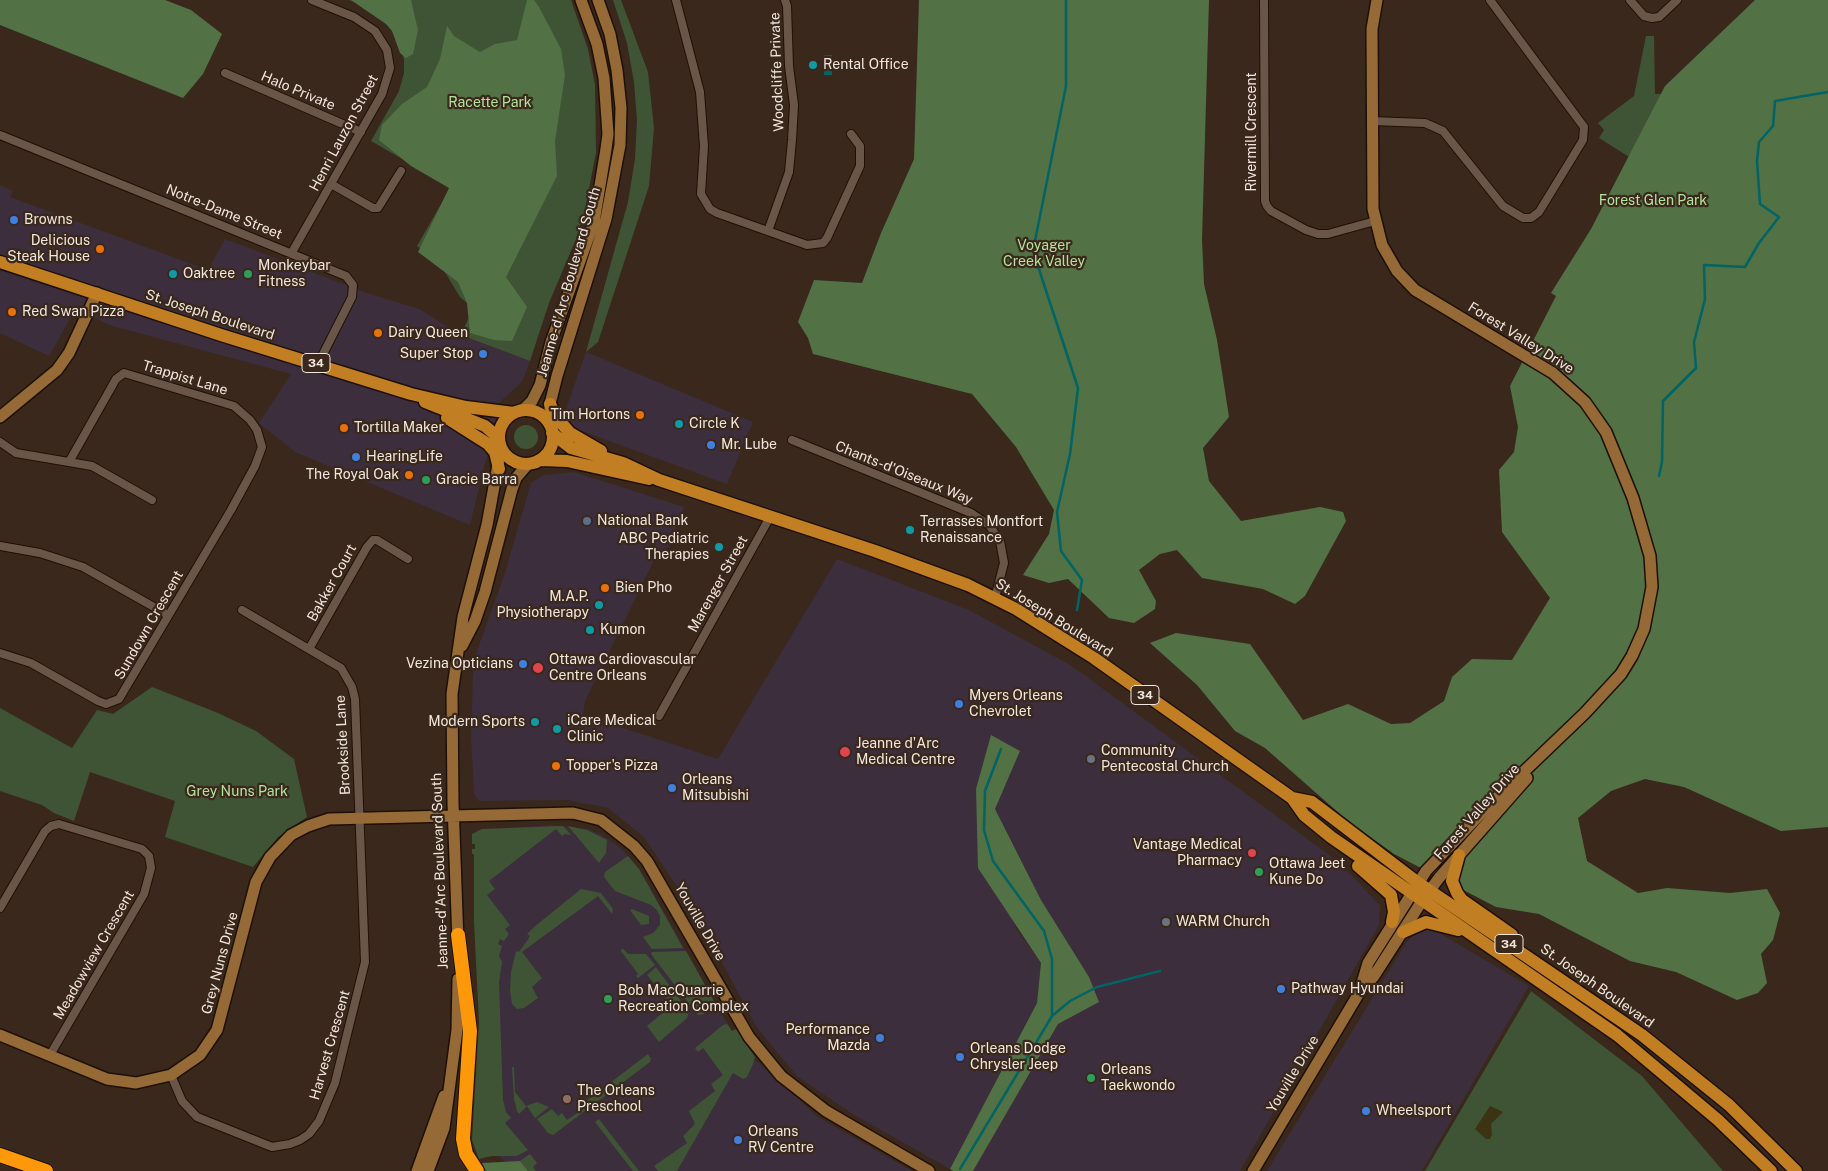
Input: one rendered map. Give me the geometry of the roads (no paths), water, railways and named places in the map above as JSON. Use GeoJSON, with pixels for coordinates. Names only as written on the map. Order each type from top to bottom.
{"type":"FeatureCollection","features":[{"type":"Feature","properties":{"kind":"highway"},"geometry":{"type":"LineString","coordinates":[[458,935],[470,1031],[463,1139],[466,1154],[477,1171]]}},
{"type":"Feature","properties":{"kind":"highway"},"geometry":{"type":"LineString","coordinates":[[0,1155],[46,1171]]}},
{"type":"Feature","properties":{"kind":"main road","name":"St. Joseph Boulevard"},"geometry":{"type":"LineString","coordinates":[[0,262],[221,335],[410,394],[466,407],[519,412]]}},
{"type":"Feature","properties":{"kind":"main road","name":"St. Joseph Boulevard"},"geometry":{"type":"LineString","coordinates":[[410,394],[431,406],[485,426],[500,443]]}},
{"type":"Feature","properties":{"kind":"main road"},"geometry":{"type":"LineString","coordinates":[[550,404],[556,417],[570,433],[623,463]]}},
{"type":"Feature","properties":{"kind":"main road"},"geometry":{"type":"LineString","coordinates":[[431,406],[448,420],[488,444],[494,452],[499,469]]}},
{"type":"Feature","properties":{"kind":"main road","name":"34"},"geometry":{"type":"LineString","coordinates":[[519,412],[539,414],[551,429]]}},
{"type":"Feature","properties":{"kind":"main road"},"geometry":{"type":"LineString","coordinates":[[500,443],[503,423],[519,412]]}},
{"type":"Feature","properties":{"kind":"main road","name":"St. Joseph Boulevard"},"geometry":{"type":"LineString","coordinates":[[551,429],[571,448],[623,463],[659,480],[875,550],[968,584],[995,598],[1094,658],[1292,798],[1304,815],[1331,838],[1617,1035],[1718,1120],[1771,1171]]}},
{"type":"Feature","properties":{"kind":"main road"},"geometry":{"type":"LineString","coordinates":[[534,462],[550,448],[551,429]]}},
{"type":"Feature","properties":{"kind":"main road","name":"34"},"geometry":{"type":"LineString","coordinates":[[500,443],[512,460],[534,462]]}},
{"type":"Feature","properties":{"kind":"main road","name":"St. Joseph Boulevard"},"geometry":{"type":"LineString","coordinates":[[534,462],[567,461],[632,476],[659,480]]}},
{"type":"Feature","properties":{"kind":"main road","name":"St. Joseph Boulevard"},"geometry":{"type":"LineString","coordinates":[[1292,798],[1312,802],[1418,882],[1642,1035],[1728,1105],[1796,1171]]}},
{"type":"Feature","properties":{"kind":"main road"},"geometry":{"type":"LineString","coordinates":[[1331,838],[1340,852],[1387,889],[1393,899],[1394,912],[1392,922]]}},
{"type":"Feature","properties":{"kind":"main road"},"geometry":{"type":"LineString","coordinates":[[1459,855],[1454,869],[1452,886],[1462,900],[1630,1017],[1642,1035]]}},
{"type":"Feature","properties":{"kind":"main road"},"geometry":{"type":"LineString","coordinates":[[1403,932],[1426,922],[1432,922],[1472,935]]}},
{"type":"Feature","properties":{"kind":"street","name":"Henri Lauzon Street"},"geometry":{"type":"LineString","coordinates":[[291,254],[382,94],[390,68],[387,50],[376,31],[366,23],[312,0]]}},
{"type":"Feature","properties":{"kind":"street","name":"Jeanne-d'Arc Boulevard South"},"geometry":{"type":"LineString","coordinates":[[519,412],[532,401],[540,385],[551,342],[594,222],[605,157],[608,134],[604,78],[597,44],[581,0]]}},
{"type":"Feature","properties":{"kind":"street","name":"Jeanne-d'Arc Boulevard South"},"geometry":{"type":"LineString","coordinates":[[551,429],[550,404],[606,219],[620,145],[621,108],[617,70],[610,34],[598,0]]}},
{"type":"Feature","properties":{"kind":"street"},"geometry":{"type":"LineString","coordinates":[[676,0],[700,92],[703,132],[700,188],[703,200],[717,213],[812,246],[823,242],[827,238],[860,166],[860,146],[851,134]]}},
{"type":"Feature","properties":{"kind":"street","name":"Woodcliffe Private"},"geometry":{"type":"LineString","coordinates":[[768,231],[789,172],[792,140],[794,105],[788,66],[788,6],[785,0]]}},
{"type":"Feature","properties":{"kind":"street","name":"Rivermill Crescent"},"geometry":{"type":"LineString","coordinates":[[1264,0],[1265,201],[1267,206],[1289,221],[1318,234],[1328,234],[1375,221]]}},
{"type":"Feature","properties":{"kind":"street","name":"Forest Valley Drive"},"geometry":{"type":"LineString","coordinates":[[1377,0],[1372,29],[1375,221],[1388,257],[1397,271],[1415,290],[1553,373],[1576,391],[1606,432],[1634,501],[1645,535],[1652,571],[1649,609],[1644,629],[1632,656],[1621,674],[1554,743],[1489,805],[1418,882]]}},
{"type":"Feature","properties":{"kind":"street"},"geometry":{"type":"LineString","coordinates":[[1372,121],[1425,123],[1443,131],[1503,206],[1523,218],[1531,218],[1539,212],[1583,140],[1584,127],[1490,0]]}},
{"type":"Feature","properties":{"kind":"street"},"geometry":{"type":"LineString","coordinates":[[1630,0],[1644,16],[1652,18],[1660,16],[1677,0]]}},
{"type":"Feature","properties":{"kind":"street","name":"Halo Private"},"geometry":{"type":"LineString","coordinates":[[225,73],[361,132]]}},
{"type":"Feature","properties":{"kind":"street","name":"Notre-Dame Street"},"geometry":{"type":"LineString","coordinates":[[0,135],[346,276],[353,285],[352,297],[318,364]]}},
{"type":"Feature","properties":{"kind":"street"},"geometry":{"type":"LineString","coordinates":[[331,184],[378,208],[401,171]]}},
{"type":"Feature","properties":{"kind":"street"},"geometry":{"type":"LineString","coordinates":[[0,417],[57,370],[69,353],[97,294]]}},
{"type":"Feature","properties":{"kind":"street","name":"Trappist Lane"},"geometry":{"type":"LineString","coordinates":[[69,462],[116,379],[124,373],[234,406],[250,420],[257,430],[262,447]]}},
{"type":"Feature","properties":{"kind":"street","name":"Chants-d'Oiseaux Way"},"geometry":{"type":"LineString","coordinates":[[792,440],[971,513],[989,525],[1000,541],[1004,563],[995,598]]}},
{"type":"Feature","properties":{"kind":"street"},"geometry":{"type":"LineString","coordinates":[[0,442],[16,453],[92,466],[152,500]]}},
{"type":"Feature","properties":{"kind":"street","name":"Jeanne-d'Arc Boulevard South"},"geometry":{"type":"LineString","coordinates":[[428,1171],[444,1128],[448,1085],[457,1030],[458,935],[450,716],[463,617],[476,572],[499,469],[500,443]]}},
{"type":"Feature","properties":{"kind":"street","name":"Sundown Crescent"},"geometry":{"type":"LineString","coordinates":[[0,653],[31,662],[98,701],[106,704],[114,702],[123,694],[231,510],[255,466],[262,447]]}},
{"type":"Feature","properties":{"kind":"street","name":"Jeanne-d'Arc Boulevard South"},"geometry":{"type":"LineString","coordinates":[[457,656],[475,621],[482,600],[516,478],[534,462]]}},
{"type":"Feature","properties":{"kind":"street","name":"Marenger Street"},"geometry":{"type":"LineString","coordinates":[[659,716],[770,517]]}},
{"type":"Feature","properties":{"kind":"street","name":"Bakker Court"},"geometry":{"type":"LineString","coordinates":[[309,649],[367,547],[373,540],[377,540],[408,559]]}},
{"type":"Feature","properties":{"kind":"street"},"geometry":{"type":"LineString","coordinates":[[0,546],[40,553],[83,567],[168,616]]}},
{"type":"Feature","properties":{"kind":"street","name":"Brookside Lane"},"geometry":{"type":"LineString","coordinates":[[242,610],[341,668],[352,687],[355,699],[360,818]]}},
{"type":"Feature","properties":{"kind":"street","name":"Forest Valley Drive"},"geometry":{"type":"LineString","coordinates":[[1422,901],[1554,743]]}},
{"type":"Feature","properties":{"kind":"street","name":"Youville Drive"},"geometry":{"type":"LineString","coordinates":[[453,815],[573,813],[601,820],[608,825],[634,846],[647,861],[750,1037],[781,1076],[826,1110],[929,1171]]}},
{"type":"Feature","properties":{"kind":"street","name":"Grey Nuns Drive"},"geometry":{"type":"LineString","coordinates":[[0,1035],[107,1079],[126,1082],[147,1082],[171,1075],[200,1055],[217,1030],[256,882],[270,857],[291,835],[308,826],[329,819],[453,815]]}},
{"type":"Feature","properties":{"kind":"street","name":"Harvest Crescent"},"geometry":{"type":"LineString","coordinates":[[171,1075],[182,1101],[197,1117],[268,1146],[290,1144],[314,1128],[335,1083],[365,962],[360,818]]}},
{"type":"Feature","properties":{"kind":"street","name":"Meadowview Crescent"},"geometry":{"type":"LineString","coordinates":[[0,908],[45,831],[51,826],[60,824],[142,849],[149,856],[151,868],[144,894],[50,1055]]}},
{"type":"Feature","properties":{"kind":"street","name":"Youville Drive"},"geometry":{"type":"LineString","coordinates":[[1359,993],[1368,963],[1418,882]]}},
{"type":"Feature","properties":{"kind":"street","name":"Youville Drive"},"geometry":{"type":"LineString","coordinates":[[1253,1171],[1359,993],[1374,976],[1422,901]]}},
{"type":"Feature","properties":{"kind":"street","name":"Jeanne-d'Arc Boulevard South"},"geometry":{"type":"LineString","coordinates":[[417,1171],[448,1085]]}},
{"type":"Feature","properties":{"kind":"water"},"geometry":{"type":"Polygon","coordinates":[[[824,55],[832,55],[832,75],[824,75],[824,55]]]}},
{"type":"Feature","properties":{"kind":"waterway"},"geometry":{"type":"LineString","coordinates":[[1066,0],[1066,86],[1033,251],[1078,388],[1070,454],[1057,512],[1061,551],[1082,580],[1077,610]]}},
{"type":"Feature","properties":{"kind":"waterway"},"geometry":{"type":"LineString","coordinates":[[1659,476],[1662,462],[1663,401],[1696,368],[1694,342],[1705,299],[1704,265],[1745,267],[1759,243],[1779,217],[1760,204],[1757,161],[1759,142],[1773,126],[1775,101],[1828,92]]}},
{"type":"Feature","properties":{"kind":"waterway"},"geometry":{"type":"LineString","coordinates":[[960,1169],[1052,1016],[1052,959],[1044,931],[993,861],[984,830],[985,791],[1001,749]]}},
{"type":"Feature","properties":{"kind":"waterway"},"geometry":{"type":"LineString","coordinates":[[1052,1016],[1070,1001],[1097,987],[1160,971]]}},
{"type":"Feature","properties":{"kind":"place","name":"Rental Office"},"geometry":{"type":"Point","coordinates":[813,65]}},
{"type":"Feature","properties":{"kind":"place","name":"Browns"},"geometry":{"type":"Point","coordinates":[14,220]}},
{"type":"Feature","properties":{"kind":"place","name":"Delicious Steak House"},"geometry":{"type":"Point","coordinates":[100,249]}},
{"type":"Feature","properties":{"kind":"place","name":"Oaktree"},"geometry":{"type":"Point","coordinates":[173,274]}},
{"type":"Feature","properties":{"kind":"place","name":"Monkeybar Fitness"},"geometry":{"type":"Point","coordinates":[248,274]}},
{"type":"Feature","properties":{"kind":"place","name":"Red Swan Pizza"},"geometry":{"type":"Point","coordinates":[12,312]}},
{"type":"Feature","properties":{"kind":"place","name":"Dairy Queen"},"geometry":{"type":"Point","coordinates":[378,333]}},
{"type":"Feature","properties":{"kind":"place","name":"Super Stop"},"geometry":{"type":"Point","coordinates":[483,354]}},
{"type":"Feature","properties":{"kind":"place","name":"Tim Hortons"},"geometry":{"type":"Point","coordinates":[640,415]}},
{"type":"Feature","properties":{"kind":"place","name":"Circle K"},"geometry":{"type":"Point","coordinates":[679,424]}},
{"type":"Feature","properties":{"kind":"place","name":"Tortilla Maker"},"geometry":{"type":"Point","coordinates":[344,428]}},
{"type":"Feature","properties":{"kind":"place","name":"Mr. Lube"},"geometry":{"type":"Point","coordinates":[711,445]}},
{"type":"Feature","properties":{"kind":"place","name":"HearingLife"},"geometry":{"type":"Point","coordinates":[356,457]}},
{"type":"Feature","properties":{"kind":"place","name":"The Royal Oak"},"geometry":{"type":"Point","coordinates":[409,475]}},
{"type":"Feature","properties":{"kind":"place","name":"Gracie Barra"},"geometry":{"type":"Point","coordinates":[426,480]}},
{"type":"Feature","properties":{"kind":"place","name":"National Bank"},"geometry":{"type":"Point","coordinates":[587,521]}},
{"type":"Feature","properties":{"kind":"place","name":"Terrasses Montfort Renaissance"},"geometry":{"type":"Point","coordinates":[910,530]}},
{"type":"Feature","properties":{"kind":"place","name":"ABC Pediatric Therapies"},"geometry":{"type":"Point","coordinates":[719,547]}},
{"type":"Feature","properties":{"kind":"place","name":"Bien Pho"},"geometry":{"type":"Point","coordinates":[605,588]}},
{"type":"Feature","properties":{"kind":"place","name":"M.A.P. Physiotherapy"},"geometry":{"type":"Point","coordinates":[599,605]}},
{"type":"Feature","properties":{"kind":"place","name":"Kumon"},"geometry":{"type":"Point","coordinates":[590,630]}},
{"type":"Feature","properties":{"kind":"place","name":"Vezina Opticians"},"geometry":{"type":"Point","coordinates":[523,664]}},
{"type":"Feature","properties":{"kind":"place","name":"Ottawa Cardiovascular Centre Orleans"},"geometry":{"type":"Point","coordinates":[538,668]}},
{"type":"Feature","properties":{"kind":"place","name":"Myers Orleans Chevrolet"},"geometry":{"type":"Point","coordinates":[959,704]}},
{"type":"Feature","properties":{"kind":"place","name":"Modern Sports"},"geometry":{"type":"Point","coordinates":[535,722]}},
{"type":"Feature","properties":{"kind":"place","name":"iCare Medical Clinic"},"geometry":{"type":"Point","coordinates":[557,729]}},
{"type":"Feature","properties":{"kind":"place","name":"Jeanne d'Arc Medical Centre"},"geometry":{"type":"Point","coordinates":[845,752]}},
{"type":"Feature","properties":{"kind":"place","name":"Community Pentecostal Church"},"geometry":{"type":"Point","coordinates":[1091,759]}},
{"type":"Feature","properties":{"kind":"place","name":"Topper's Pizza"},"geometry":{"type":"Point","coordinates":[556,766]}},
{"type":"Feature","properties":{"kind":"place","name":"Orleans Mitsubishi"},"geometry":{"type":"Point","coordinates":[672,788]}},
{"type":"Feature","properties":{"kind":"place","name":"Vantage Medical Pharmacy"},"geometry":{"type":"Point","coordinates":[1252,853]}},
{"type":"Feature","properties":{"kind":"place","name":"Ottawa Jeet Kune Do"},"geometry":{"type":"Point","coordinates":[1259,872]}},
{"type":"Feature","properties":{"kind":"place","name":"WARM Church"},"geometry":{"type":"Point","coordinates":[1166,922]}},
{"type":"Feature","properties":{"kind":"place","name":"Pathway Hyundai"},"geometry":{"type":"Point","coordinates":[1281,989]}},
{"type":"Feature","properties":{"kind":"place","name":"Bob MacQuarrie Recreation Complex"},"geometry":{"type":"Point","coordinates":[608,999]}},
{"type":"Feature","properties":{"kind":"place","name":"Performance Mazda"},"geometry":{"type":"Point","coordinates":[880,1038]}},
{"type":"Feature","properties":{"kind":"place","name":"Orleans Dodge Chrysler Jeep"},"geometry":{"type":"Point","coordinates":[960,1057]}},
{"type":"Feature","properties":{"kind":"place","name":"Orleans Taekwondo"},"geometry":{"type":"Point","coordinates":[1091,1078]}},
{"type":"Feature","properties":{"kind":"place","name":"The Orleans Preschool"},"geometry":{"type":"Point","coordinates":[567,1099]}},
{"type":"Feature","properties":{"kind":"place","name":"Wheelsport"},"geometry":{"type":"Point","coordinates":[1366,1111]}},
{"type":"Feature","properties":{"kind":"place","name":"Orleans RV Centre"},"geometry":{"type":"Point","coordinates":[738,1140]}},
{"type":"Feature","properties":{"kind":"park label","name":"Racette Park"},"geometry":{"type":"Point","coordinates":[490,103]}},
{"type":"Feature","properties":{"kind":"park label","name":"Forest Glen Park"},"geometry":{"type":"Point","coordinates":[1653,201]}},
{"type":"Feature","properties":{"kind":"park label","name":"Voyager Creek Valley"},"geometry":{"type":"Point","coordinates":[1044,254]}},
{"type":"Feature","properties":{"kind":"park label","name":"Grey Nuns Park"},"geometry":{"type":"Point","coordinates":[237,792]}}]}
